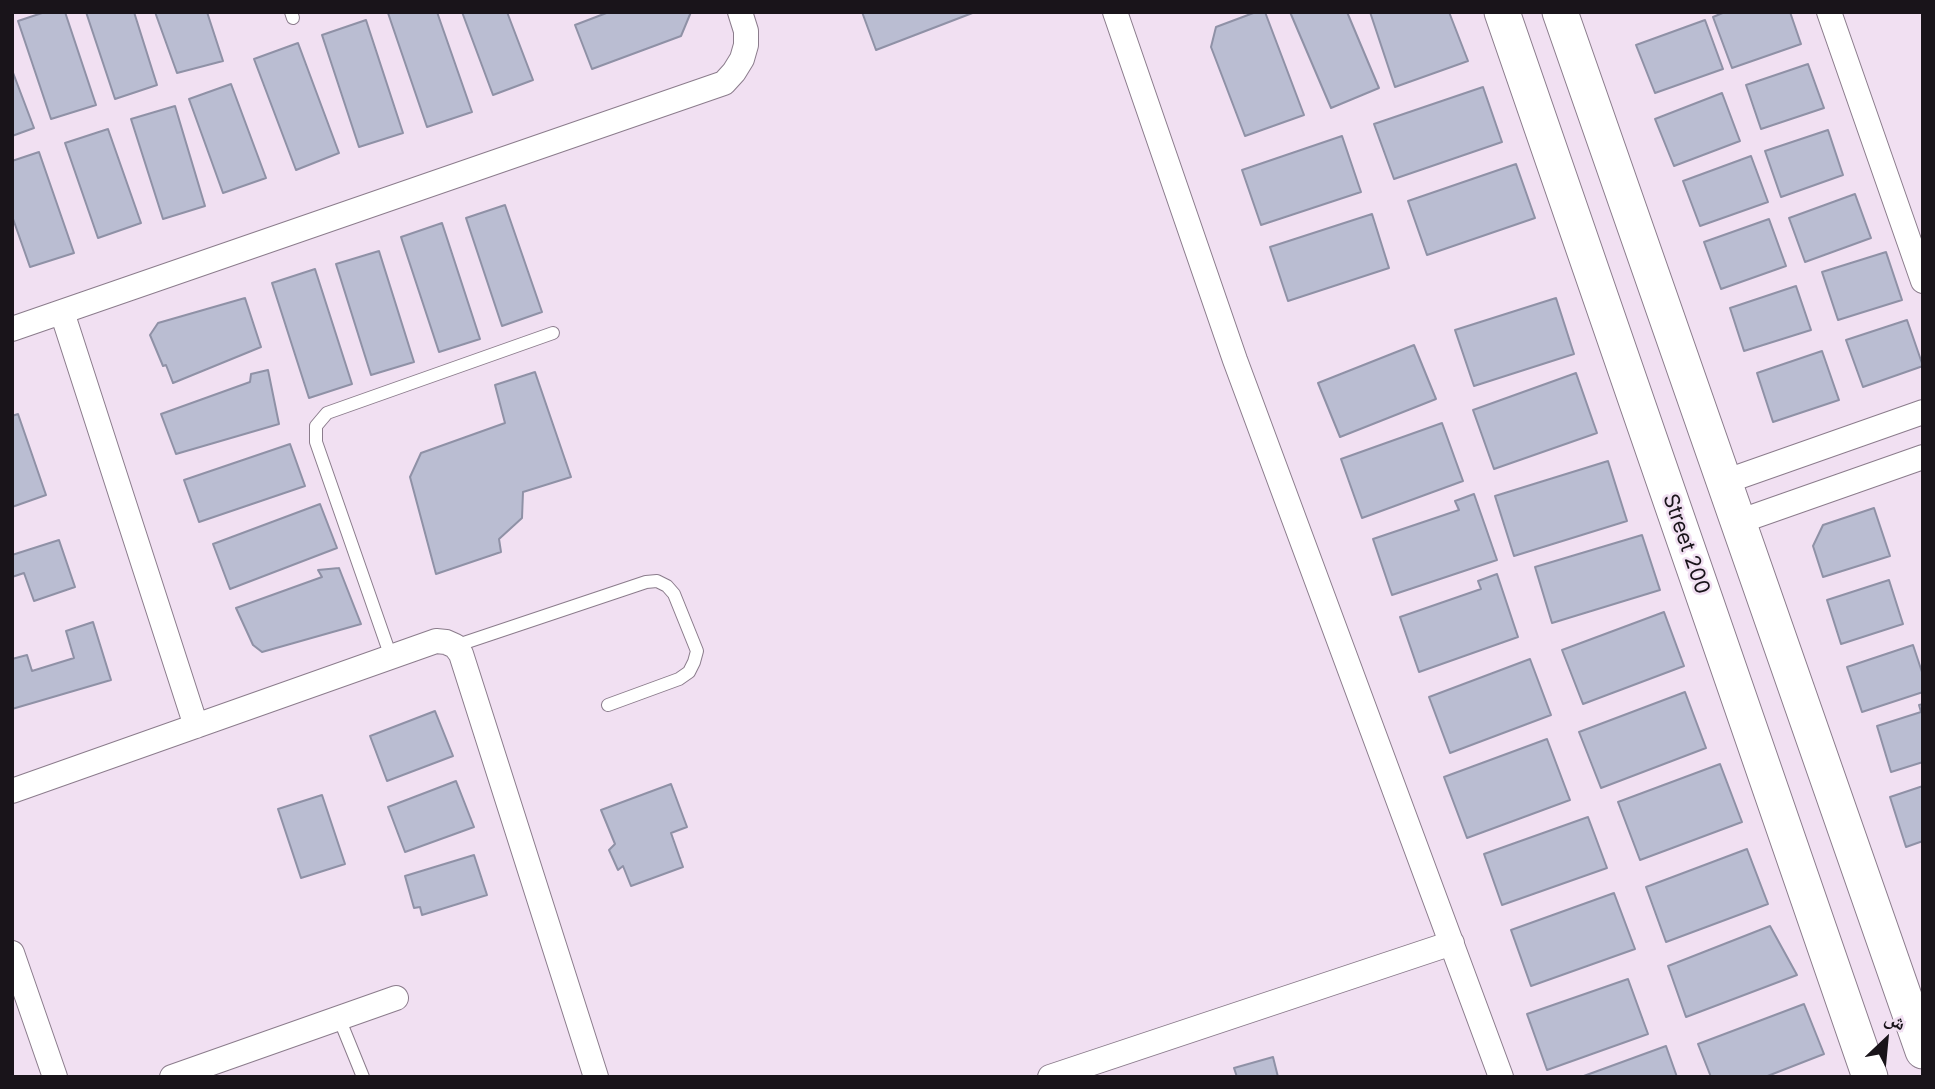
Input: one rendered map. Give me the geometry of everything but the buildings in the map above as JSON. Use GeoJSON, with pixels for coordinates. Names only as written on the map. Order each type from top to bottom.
{"type":"FeatureCollection","features":[{"type":"Feature","properties":{"kind":"street"},"geometry":{"type":"LineString","coordinates":[[12,329],[724,83],[742,59],[746,45],[746,31],[740,12]]}},
{"type":"Feature","properties":{"kind":"street"},"geometry":{"type":"LineString","coordinates":[[1115,12],[1235,360],[1502,1077]]}},
{"type":"Feature","properties":{"kind":"street","name":"Street 200"},"geometry":{"type":"LineString","coordinates":[[1502,12],[1870,1077]]}},
{"type":"Feature","properties":{"kind":"street"},"geometry":{"type":"LineString","coordinates":[[1560,12],[1923,1051]]}},
{"type":"Feature","properties":{"kind":"street"},"geometry":{"type":"LineString","coordinates":[[1829,12],[1923,281]]}},
{"type":"Feature","properties":{"kind":"street"},"geometry":{"type":"LineString","coordinates":[[62,312],[196,726]]}},
{"type":"Feature","properties":{"kind":"street"},"geometry":{"type":"LineString","coordinates":[[1724,482],[1923,412]]}},
{"type":"Feature","properties":{"kind":"street"},"geometry":{"type":"LineString","coordinates":[[1738,522],[1923,457]]}},
{"type":"Feature","properties":{"kind":"street"},"geometry":{"type":"LineString","coordinates":[[12,791],[436,641],[455,646],[461,654],[596,1077]]}},
{"type":"Feature","properties":{"kind":"street"},"geometry":{"type":"LineString","coordinates":[[1050,1077],[1452,943]]}},
{"type":"Feature","properties":{"kind":"street"},"geometry":{"type":"LineString","coordinates":[[12,953],[55,1077]]}},
{"type":"Feature","properties":{"kind":"street"},"geometry":{"type":"LineString","coordinates":[[172,1077],[396,998]]}},
{"type":"Feature","properties":{"kind":"lane"},"geometry":{"type":"LineString","coordinates":[[391,657],[316,442],[316,426],[327,413],[553,333]]}},
{"type":"Feature","properties":{"kind":"lane"},"geometry":{"type":"LineString","coordinates":[[455,646],[646,582],[657,581],[667,586],[674,594],[697,651],[694,662],[688,672],[679,679],[608,705]]}},
{"type":"Feature","properties":{"kind":"lane"},"geometry":{"type":"LineString","coordinates":[[339,1018],[363,1077]]}}]}
